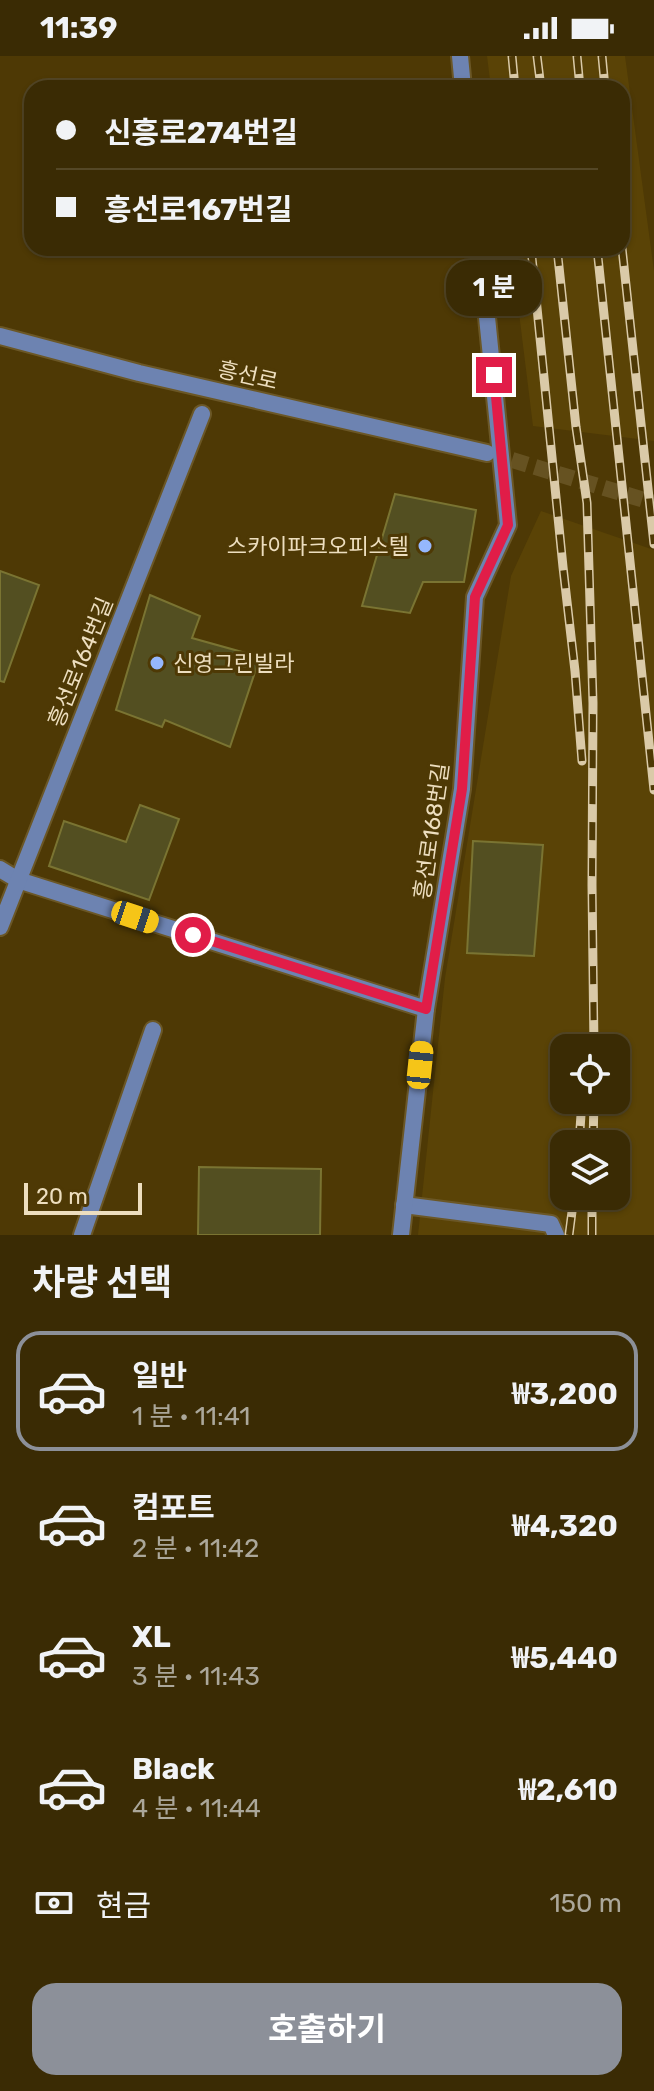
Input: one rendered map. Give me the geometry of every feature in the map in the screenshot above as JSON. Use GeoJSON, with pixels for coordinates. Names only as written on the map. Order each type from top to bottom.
{"type":"FeatureCollection","features":[{"type":"Feature","properties":{"kind":"street"},"geometry":{"type":"LineString","coordinates":[[460,56],[462,80]]}},
{"type":"Feature","properties":{"kind":"street","name":"흥선로168번길"},"geometry":{"type":"LineString","coordinates":[[401,1235],[426,1009],[462,789],[475,597],[508,525],[481,256]]}},
{"type":"Feature","properties":{"kind":"street","name":"흥선로"},"geometry":{"type":"LineString","coordinates":[[0,336],[139,373],[487,453]]}},
{"type":"Feature","properties":{"kind":"street","name":"흥선로164번길"},"geometry":{"type":"LineString","coordinates":[[0,927],[202,414]]}},
{"type":"Feature","properties":{"kind":"street"},"geometry":{"type":"LineString","coordinates":[[0,869],[18,880],[426,1009]]}},
{"type":"Feature","properties":{"kind":"street"},"geometry":{"type":"LineString","coordinates":[[82,1235],[153,1030]]}},
{"type":"Feature","properties":{"kind":"street"},"geometry":{"type":"LineString","coordinates":[[404,1205],[551,1224],[556,1235]]}},
{"type":"Feature","properties":{"kind":"shaded area"},"geometry":{"type":"Polygon","coordinates":[[[487,56],[625,56],[628,80],[490,80],[487,56]]]}},
{"type":"Feature","properties":{"kind":"shaded area"},"geometry":{"type":"Polygon","coordinates":[[[630,93],[654,271],[654,441],[533,426],[512,256],[630,256],[630,93]]]}},
{"type":"Feature","properties":{"kind":"shaded area"},"geometry":{"type":"Polygon","coordinates":[[[541,511],[654,550],[654,1235],[418,1235],[445,978],[511,576],[541,511]]]}},
{"type":"Feature","properties":{"kind":"building","name":"스카이파크오피스텔"},"geometry":{"type":"Polygon","coordinates":[[[395,494],[476,510],[464,582],[423,582],[410,613],[362,606],[395,494]]]}},
{"type":"Feature","properties":{"kind":"building"},"geometry":{"type":"Polygon","coordinates":[[[0,571],[39,585],[4,682],[0,681],[0,571]]]}},
{"type":"Feature","properties":{"kind":"building"},"geometry":{"type":"Polygon","coordinates":[[[150,595],[200,616],[192,638],[260,657],[230,747],[165,720],[162,727],[116,710],[150,595]]]}},
{"type":"Feature","properties":{"kind":"building"},"geometry":{"type":"Polygon","coordinates":[[[140,805],[179,819],[149,900],[49,866],[64,821],[126,842],[140,805]]]}},
{"type":"Feature","properties":{"kind":"building"},"geometry":{"type":"Polygon","coordinates":[[[473,841],[543,845],[534,956],[467,953],[473,841]]]}},
{"type":"Feature","properties":{"kind":"building"},"geometry":{"type":"Polygon","coordinates":[[[199,1167],[321,1169],[320,1235],[198,1235],[199,1167]]]}},
{"type":"Feature","properties":{"kind":"tunnel"},"geometry":{"type":"LineString","coordinates":[[489,453],[654,503]]}},
{"type":"Feature","properties":{"kind":"railway"},"geometry":{"type":"LineString","coordinates":[[512,56],[514,80]]}},
{"type":"Feature","properties":{"kind":"railway"},"geometry":{"type":"LineString","coordinates":[[537,56],[540,80]]}},
{"type":"Feature","properties":{"kind":"railway"},"geometry":{"type":"LineString","coordinates":[[577,56],[579,80]]}},
{"type":"Feature","properties":{"kind":"railway"},"geometry":{"type":"LineString","coordinates":[[602,56],[604,80]]}},
{"type":"Feature","properties":{"kind":"railway"},"geometry":{"type":"LineString","coordinates":[[532,256],[582,761]]}},
{"type":"Feature","properties":{"kind":"railway"},"geometry":{"type":"LineString","coordinates":[[558,256],[587,503],[593,703],[594,1034]]}},
{"type":"Feature","properties":{"kind":"railway"},"geometry":{"type":"LineString","coordinates":[[598,256],[654,790]]}},
{"type":"Feature","properties":{"kind":"railway"},"geometry":{"type":"LineString","coordinates":[[623,256],[654,544]]}},
{"type":"Feature","properties":{"kind":"railway"},"geometry":{"type":"LineString","coordinates":[[580,1130],[581,1114]]}},
{"type":"Feature","properties":{"kind":"railway"},"geometry":{"type":"LineString","coordinates":[[593,1130],[594,1114]]}},
{"type":"Feature","properties":{"kind":"railway"},"geometry":{"type":"LineString","coordinates":[[569,1235],[572,1210]]}},
{"type":"Feature","properties":{"kind":"railway"},"geometry":{"type":"LineString","coordinates":[[592,1210],[592,1235]]}},
{"type":"Feature","properties":{"kind":"place","name":"스카이파크오피스텔"},"geometry":{"type":"Point","coordinates":[425,546]}},
{"type":"Feature","properties":{"kind":"place","name":"신영그린빌라"},"geometry":{"type":"Point","coordinates":[157,663]}},
{"type":"Feature","properties":{"kind":"route"},"geometry":{"type":"LineString","coordinates":[[193,935],[426,1009],[462,789],[475,597],[508,525],[494,375]]}}]}
